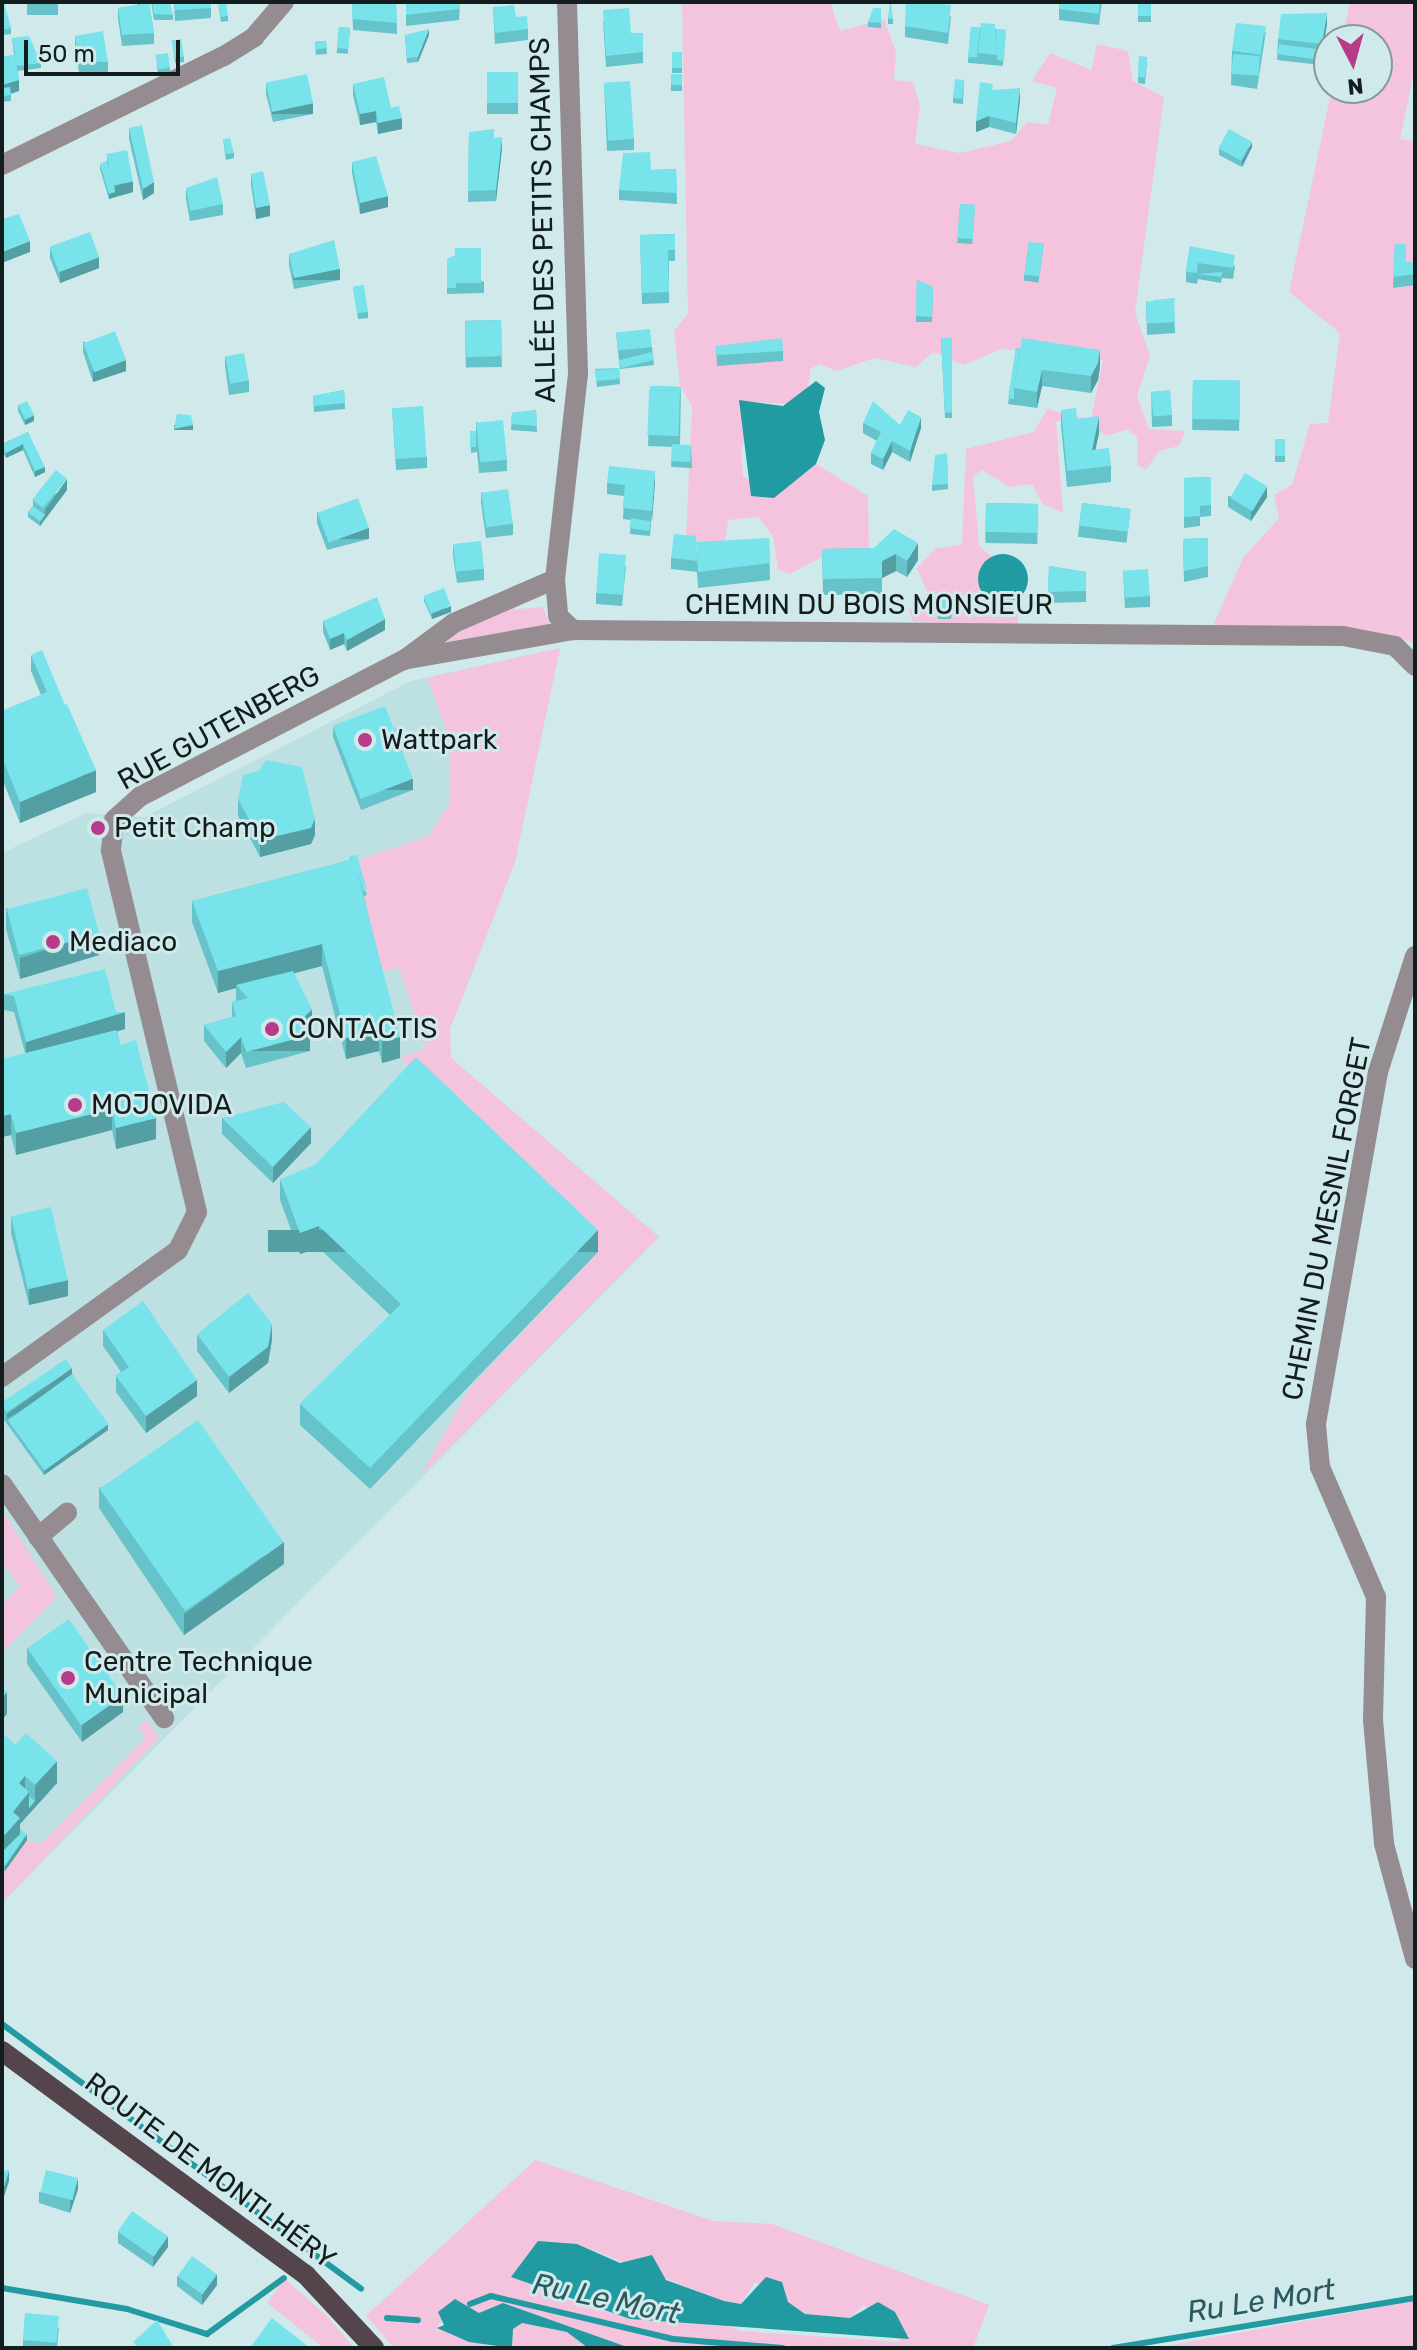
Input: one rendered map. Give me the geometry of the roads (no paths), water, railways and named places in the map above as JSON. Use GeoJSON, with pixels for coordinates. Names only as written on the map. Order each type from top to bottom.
{"type":"FeatureCollection","features":[{"type":"Feature","properties":{"kind":"main road","name":"ROUTE DE MONTLHÉRY"},"geometry":{"type":"LineString","coordinates":[[2,2051],[306,2275],[374,2348]]}},
{"type":"Feature","properties":{"kind":"street"},"geometry":{"type":"LineString","coordinates":[[2,165],[224,56],[254,37],[284,2]]}},
{"type":"Feature","properties":{"kind":"street","name":"ALLÉE DES PETITS CHAMPS"},"geometry":{"type":"LineString","coordinates":[[555,579],[578,374],[567,2]]}},
{"type":"Feature","properties":{"kind":"street"},"geometry":{"type":"LineString","coordinates":[[403,660],[454,623],[555,579],[558,616],[573,630]]}},
{"type":"Feature","properties":{"kind":"street","name":"CHEMIN DU BOIS MONSIEUR"},"geometry":{"type":"LineString","coordinates":[[573,630],[1343,636],[1395,646],[1415,666]]}},
{"type":"Feature","properties":{"kind":"street","name":"RUE GUTENBERG"},"geometry":{"type":"LineString","coordinates":[[2,1377],[178,1250],[197,1212],[111,850],[114,820],[141,796],[403,660],[573,630]]}},
{"type":"Feature","properties":{"kind":"street","name":"CHEMIN DU MESNIL FORGET"},"geometry":{"type":"LineString","coordinates":[[1415,956],[1378,1072],[1316,1425],[1320,1467],[1376,1597],[1373,1720],[1384,1844],[1415,1959]]}},
{"type":"Feature","properties":{"kind":"street"},"geometry":{"type":"LineString","coordinates":[[2,1484],[164,1718]]}},
{"type":"Feature","properties":{"kind":"street"},"geometry":{"type":"LineString","coordinates":[[38,1537],[67,1513]]}},
{"type":"Feature","properties":{"kind":"water"},"geometry":{"type":"Polygon","coordinates":[[[816,381],[825,388],[819,412],[825,440],[816,464],[774,498],[751,496],[739,400],[783,406],[816,381]]]}},
{"type":"Feature","properties":{"kind":"water"},"geometry":{"type":"Polygon","coordinates":[[[1003,554],[1021,561],[1028,579],[1021,597],[1003,604],[985,597],[978,579],[985,561],[1003,554]]]}},
{"type":"Feature","properties":{"kind":"water"},"geometry":{"type":"Polygon","coordinates":[[[538,2241],[577,2244],[620,2263],[652,2255],[666,2280],[724,2301],[741,2304],[766,2277],[782,2282],[788,2302],[805,2314],[850,2318],[878,2302],[895,2312],[909,2339],[630,2319],[511,2277],[538,2241]]]}},
{"type":"Feature","properties":{"kind":"water"},"geometry":{"type":"Polygon","coordinates":[[[455,2299],[479,2313],[503,2303],[630,2348],[588,2348],[567,2332],[522,2323],[513,2329],[512,2348],[469,2342],[437,2328],[444,2325],[438,2312],[455,2299]]]}},
{"type":"Feature","properties":{"kind":"waterway"},"geometry":{"type":"LineString","coordinates":[[2,2024],[361,2289]]}},
{"type":"Feature","properties":{"kind":"waterway","name":"Ru Le Mort"},"geometry":{"type":"LineString","coordinates":[[2,2288],[127,2309],[207,2334],[284,2278]]}},
{"type":"Feature","properties":{"kind":"waterway","name":"Ru Le Mort"},"geometry":{"type":"LineString","coordinates":[[470,2304],[491,2296],[673,2339],[783,2348]]}},
{"type":"Feature","properties":{"kind":"waterway","name":"Ru Le Mort"},"geometry":{"type":"LineString","coordinates":[[1113,2348],[1415,2298]]}},
{"type":"Feature","properties":{"kind":"waterway","name":"Ru Le Mort"},"geometry":{"type":"LineString","coordinates":[[387,2318],[418,2320]]}},
{"type":"Feature","properties":{"kind":"place","name":"Wattpark"},"geometry":{"type":"Point","coordinates":[365,740]}},
{"type":"Feature","properties":{"kind":"place","name":"Petit Champ"},"geometry":{"type":"Point","coordinates":[98,828]}},
{"type":"Feature","properties":{"kind":"place","name":"Mediaco"},"geometry":{"type":"Point","coordinates":[53,942]}},
{"type":"Feature","properties":{"kind":"place","name":"CONTACTIS"},"geometry":{"type":"Point","coordinates":[272,1029]}},
{"type":"Feature","properties":{"kind":"place","name":"MOJOVIDA"},"geometry":{"type":"Point","coordinates":[75,1105]}},
{"type":"Feature","properties":{"kind":"place","name":"Centre Technique Municipal"},"geometry":{"type":"Point","coordinates":[68,1678]}}]}
